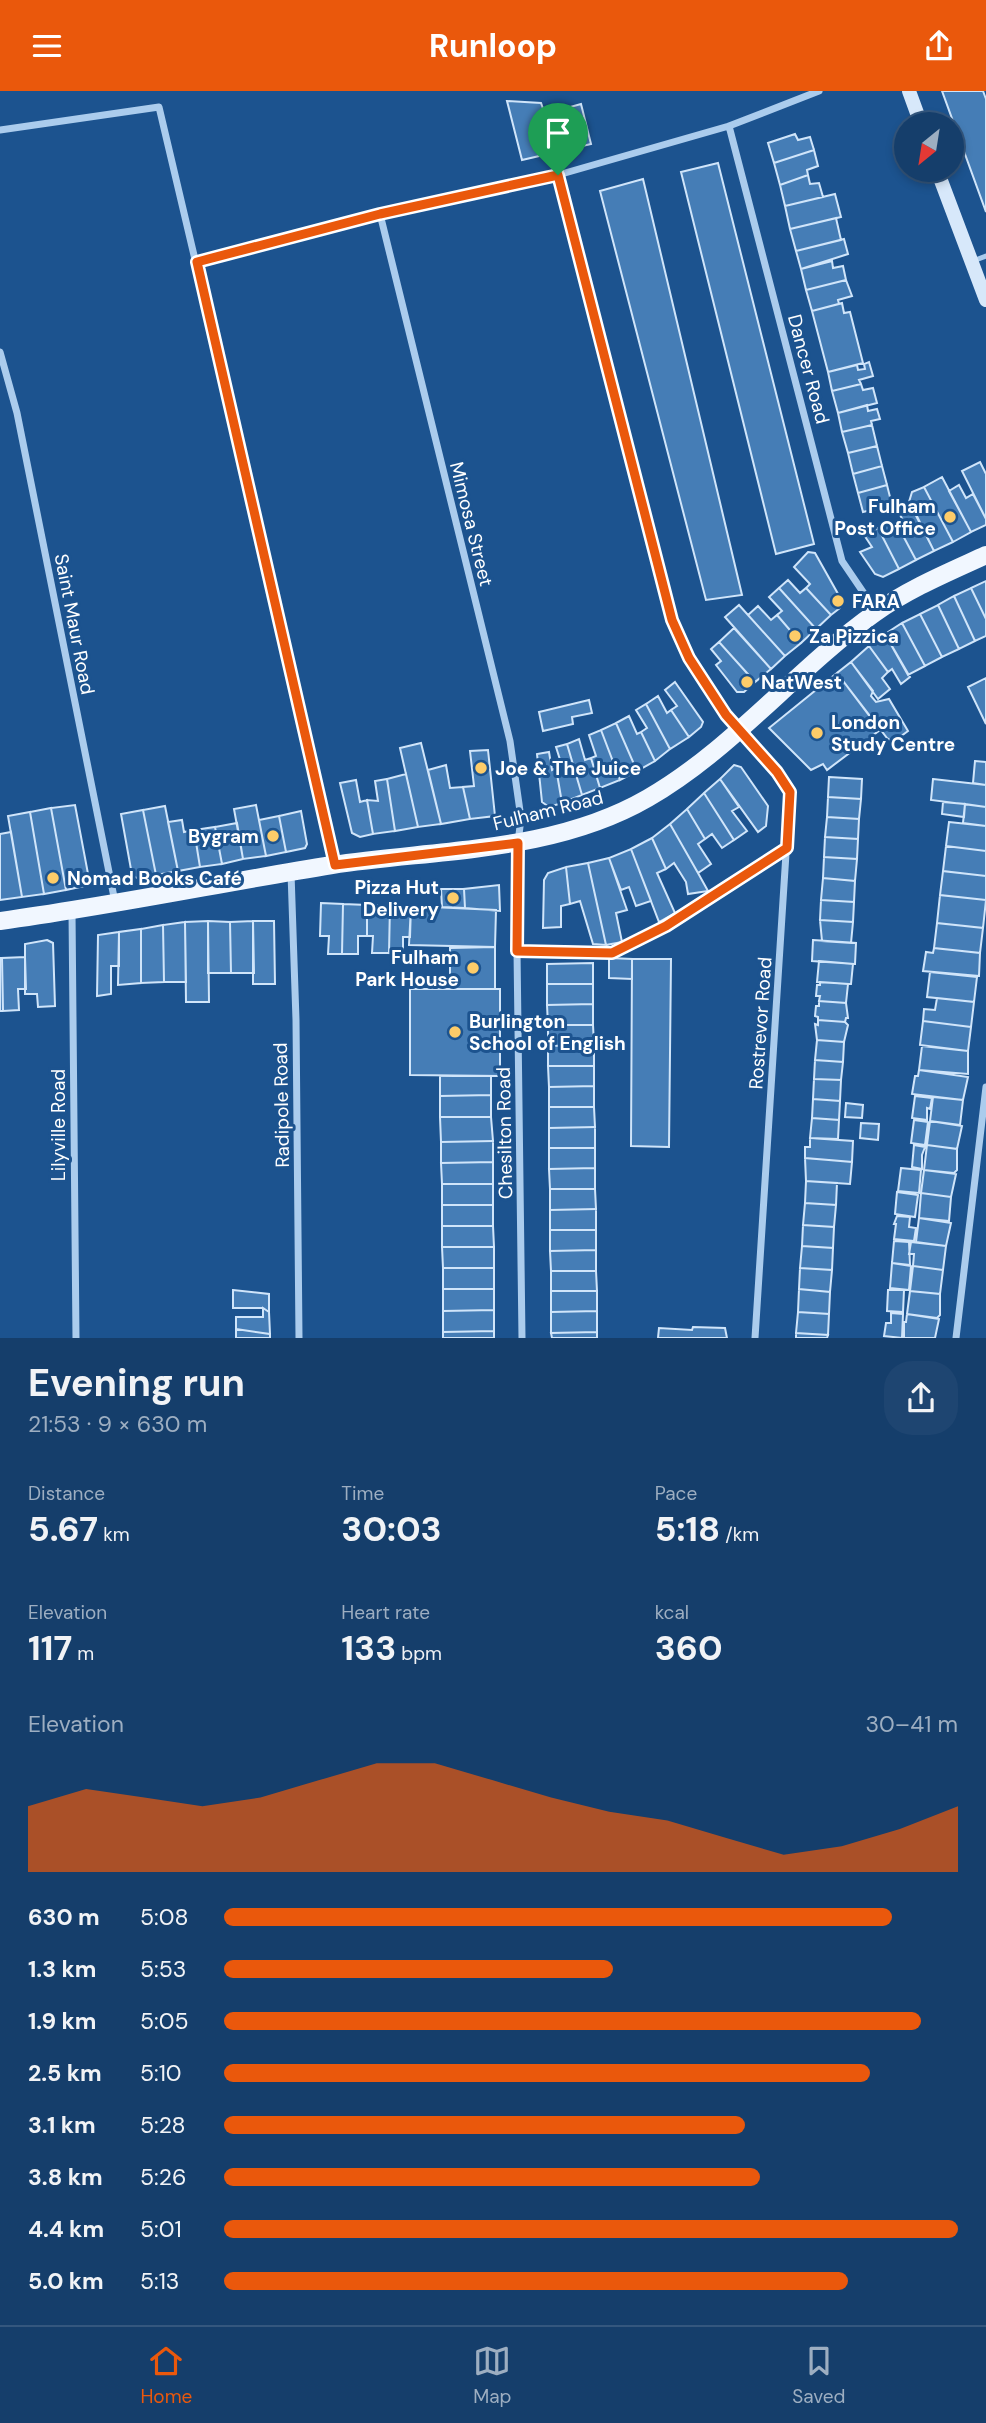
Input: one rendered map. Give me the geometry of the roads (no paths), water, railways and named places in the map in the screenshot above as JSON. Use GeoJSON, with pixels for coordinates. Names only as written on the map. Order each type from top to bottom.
{"type":"FeatureCollection","features":[{"type":"Feature","properties":{"kind":"main road","name":"Fulham Road"},"geometry":{"type":"LineString","coordinates":[[0,921],[72,912],[335,865],[518,843],[605,819],[649,798],[695,766],[876,612],[986,555]]}},
{"type":"Feature","properties":{"kind":"street"},"geometry":{"type":"LineString","coordinates":[[197,262],[380,214],[558,175],[729,127],[819,91]]}},
{"type":"Feature","properties":{"kind":"street"},"geometry":{"type":"LineString","coordinates":[[909,91],[917,112]]}},
{"type":"Feature","properties":{"kind":"street"},"geometry":{"type":"LineString","coordinates":[[0,130],[159,107],[335,865]]}},
{"type":"Feature","properties":{"kind":"street","name":"Dancer Road"},"geometry":{"type":"LineString","coordinates":[[729,127],[842,561],[876,612]]}},
{"type":"Feature","properties":{"kind":"street","name":"Rostrevor Road"},"geometry":{"type":"LineString","coordinates":[[558,175],[672,620],[689,658],[726,715],[777,772],[790,792],[755,1338]]}},
{"type":"Feature","properties":{"kind":"street"},"geometry":{"type":"LineString","coordinates":[[941,182],[969,262],[986,300]]}},
{"type":"Feature","properties":{"kind":"street","name":"Mimosa Street"},"geometry":{"type":"LineString","coordinates":[[380,214],[510,741],[521,818],[518,843]]}},
{"type":"Feature","properties":{"kind":"street","name":"Saint Maur Road"},"geometry":{"type":"LineString","coordinates":[[0,352],[17,412],[115,903]]}},
{"type":"Feature","properties":{"kind":"street","name":"Chesilton Road"},"geometry":{"type":"LineString","coordinates":[[518,843],[522,1338]]}},
{"type":"Feature","properties":{"kind":"street"},"geometry":{"type":"LineString","coordinates":[[517,951],[612,953],[666,926],[787,848]]}},
{"type":"Feature","properties":{"kind":"street","name":"Radipole Road"},"geometry":{"type":"LineString","coordinates":[[291,872],[296,1007],[299,1338]]}},
{"type":"Feature","properties":{"kind":"street","name":"Lilyville Road"},"geometry":{"type":"LineString","coordinates":[[72,912],[76,1338]]}},
{"type":"Feature","properties":{"kind":"street"},"geometry":{"type":"LineString","coordinates":[[956,1338],[986,1087]]}},
{"type":"Feature","properties":{"kind":"lane"},"geometry":{"type":"LineString","coordinates":[[969,262],[986,256]]}},
{"type":"Feature","properties":{"kind":"place","name":"Fulham Post Office"},"geometry":{"type":"Point","coordinates":[950,517]}},
{"type":"Feature","properties":{"kind":"place","name":"FARA"},"geometry":{"type":"Point","coordinates":[838,601]}},
{"type":"Feature","properties":{"kind":"place","name":"Za Pizzica"},"geometry":{"type":"Point","coordinates":[795,636]}},
{"type":"Feature","properties":{"kind":"place","name":"NatWest"},"geometry":{"type":"Point","coordinates":[747,682]}},
{"type":"Feature","properties":{"kind":"place","name":"London Study Centre"},"geometry":{"type":"Point","coordinates":[817,733]}},
{"type":"Feature","properties":{"kind":"place","name":"Joe & The Juice"},"geometry":{"type":"Point","coordinates":[481,768]}},
{"type":"Feature","properties":{"kind":"place","name":"Bygram"},"geometry":{"type":"Point","coordinates":[273,836]}},
{"type":"Feature","properties":{"kind":"place","name":"Nomad Books Café"},"geometry":{"type":"Point","coordinates":[53,878]}},
{"type":"Feature","properties":{"kind":"place","name":"Pizza Hut Delivery"},"geometry":{"type":"Point","coordinates":[453,898]}},
{"type":"Feature","properties":{"kind":"place","name":"Fulham Park House"},"geometry":{"type":"Point","coordinates":[473,968]}},
{"type":"Feature","properties":{"kind":"place","name":"Burlington School of English"},"geometry":{"type":"Point","coordinates":[455,1032]}}]}
